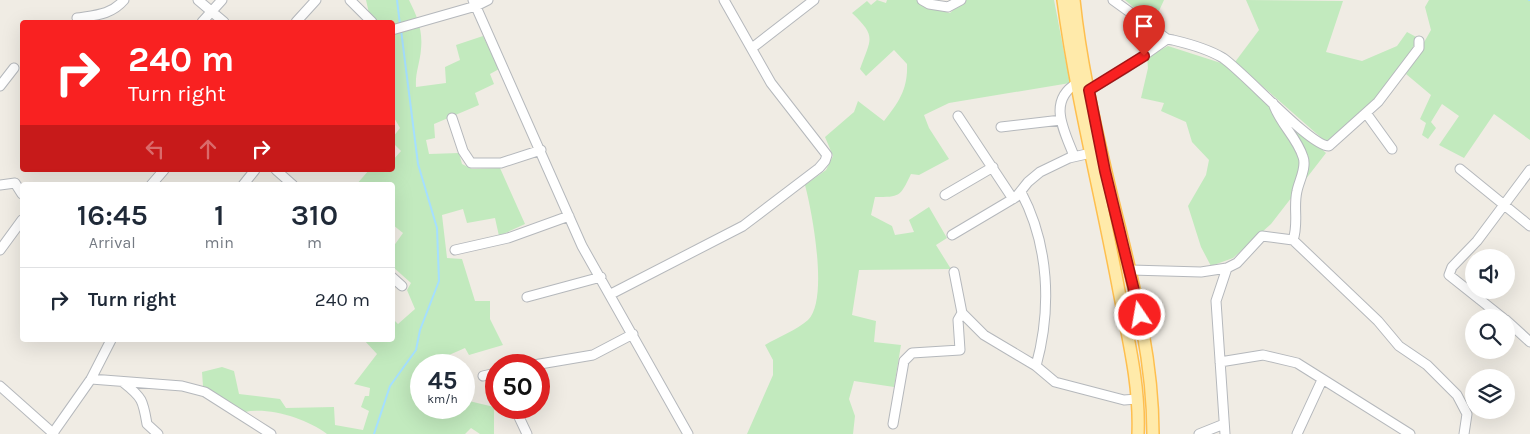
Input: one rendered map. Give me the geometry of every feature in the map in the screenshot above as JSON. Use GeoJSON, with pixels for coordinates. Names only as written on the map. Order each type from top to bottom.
{"type":"FeatureCollection","features":[{"type":"Feature","properties":{"kind":"main road"},"geometry":{"type":"LineString","coordinates":[[1063,0],[1077,83],[1115,266],[1137,399],[1138,434]]}},
{"type":"Feature","properties":{"kind":"main road"},"geometry":{"type":"LineString","coordinates":[[1074,0],[1105,171],[1131,270],[1153,398],[1153,434]]}},
{"type":"Feature","properties":{"kind":"street"},"geometry":{"type":"LineString","coordinates":[[77,18],[104,15],[113,11],[124,0]]}},
{"type":"Feature","properties":{"kind":"street"},"geometry":{"type":"LineString","coordinates":[[198,0],[222,20]]}},
{"type":"Feature","properties":{"kind":"street"},"geometry":{"type":"LineString","coordinates":[[204,20],[222,0]]}},
{"type":"Feature","properties":{"kind":"street"},"geometry":{"type":"LineString","coordinates":[[298,20],[316,0]]}},
{"type":"Feature","properties":{"kind":"street"},"geometry":{"type":"LineString","coordinates":[[350,0],[370,20]]}},
{"type":"Feature","properties":{"kind":"street"},"geometry":{"type":"LineString","coordinates":[[395,29],[488,0]]}},
{"type":"Feature","properties":{"kind":"street"},"geometry":{"type":"LineString","coordinates":[[611,294],[743,226],[824,164],[827,155],[771,83],[724,0]]}},
{"type":"Feature","properties":{"kind":"street"},"geometry":{"type":"LineString","coordinates":[[752,48],[814,0]]}},
{"type":"Feature","properties":{"kind":"street"},"geometry":{"type":"LineString","coordinates":[[922,0],[929,4],[948,8],[960,0]]}},
{"type":"Feature","properties":{"kind":"street"},"geometry":{"type":"LineString","coordinates":[[1113,0],[1168,39],[1196,47],[1223,58],[1303,130],[1326,146],[1331,145],[1390,88],[1419,48],[1419,40]]}},
{"type":"Feature","properties":{"kind":"street"},"geometry":{"type":"LineString","coordinates":[[474,3],[541,150],[582,246],[611,294],[688,434]]}},
{"type":"Feature","properties":{"kind":"street"},"geometry":{"type":"LineString","coordinates":[[1089,90],[1126,68],[1168,39]]}},
{"type":"Feature","properties":{"kind":"street"},"geometry":{"type":"LineString","coordinates":[[0,86],[14,68]]}},
{"type":"Feature","properties":{"kind":"street"},"geometry":{"type":"LineString","coordinates":[[1074,156],[1061,120],[1059,108],[1065,91],[1077,83]]}},
{"type":"Feature","properties":{"kind":"street"},"geometry":{"type":"LineString","coordinates":[[1272,101],[1278,118],[1299,148],[1304,161],[1296,192],[1297,223],[1293,240]]}},
{"type":"Feature","properties":{"kind":"street"},"geometry":{"type":"LineString","coordinates":[[1366,113],[1392,149]]}},
{"type":"Feature","properties":{"kind":"street"},"geometry":{"type":"LineString","coordinates":[[958,116],[1013,199]]}},
{"type":"Feature","properties":{"kind":"street"},"geometry":{"type":"LineString","coordinates":[[452,118],[463,151],[471,163],[501,163],[541,150]]}},
{"type":"Feature","properties":{"kind":"street"},"geometry":{"type":"LineString","coordinates":[[1001,126],[1061,120]]}},
{"type":"Feature","properties":{"kind":"street"},"geometry":{"type":"LineString","coordinates":[[952,235],[1013,199],[1040,172],[1074,156],[1091,153]]}},
{"type":"Feature","properties":{"kind":"street"},"geometry":{"type":"LineString","coordinates":[[945,195],[993,167]]}},
{"type":"Feature","properties":{"kind":"street"},"geometry":{"type":"LineString","coordinates":[[1460,169],[1506,204],[1530,226]]}},
{"type":"Feature","properties":{"kind":"street"},"geometry":{"type":"LineString","coordinates":[[1492,309],[1449,275],[1452,268],[1477,241],[1530,170]]}},
{"type":"Feature","properties":{"kind":"street"},"geometry":{"type":"LineString","coordinates":[[154,182],[162,172]]}},
{"type":"Feature","properties":{"kind":"street"},"geometry":{"type":"LineString","coordinates":[[245,182],[253,172]]}},
{"type":"Feature","properties":{"kind":"street"},"geometry":{"type":"LineString","coordinates":[[278,172],[290,182]]}},
{"type":"Feature","properties":{"kind":"street"},"geometry":{"type":"LineString","coordinates":[[0,185],[15,183],[20,191]]}},
{"type":"Feature","properties":{"kind":"street"},"geometry":{"type":"LineString","coordinates":[[1021,192],[1036,226],[1044,260],[1046,298],[1042,340],[1036,366]]}},
{"type":"Feature","properties":{"kind":"street"},"geometry":{"type":"LineString","coordinates":[[455,250],[508,238],[569,216]]}},
{"type":"Feature","properties":{"kind":"street"},"geometry":{"type":"LineString","coordinates":[[0,250],[20,223]]}},
{"type":"Feature","properties":{"kind":"street"},"geometry":{"type":"LineString","coordinates":[[1131,270],[1201,272],[1227,268],[1237,263],[1262,236],[1293,240],[1378,321],[1400,346],[1427,365],[1457,395],[1467,414],[1464,434]]}},
{"type":"Feature","properties":{"kind":"street"},"geometry":{"type":"LineString","coordinates":[[1225,434],[1216,301],[1227,268]]}},
{"type":"Feature","properties":{"kind":"street"},"geometry":{"type":"LineString","coordinates":[[954,272],[962,313],[984,335],[1036,366],[1055,382],[1124,400],[1137,399]]}},
{"type":"Feature","properties":{"kind":"street"},"geometry":{"type":"LineString","coordinates":[[527,297],[601,277]]}},
{"type":"Feature","properties":{"kind":"street"},"geometry":{"type":"LineString","coordinates":[[395,280],[402,286]]}},
{"type":"Feature","properties":{"kind":"street"},"geometry":{"type":"LineString","coordinates":[[893,424],[904,361],[912,353],[960,350],[958,320],[962,313]]}},
{"type":"Feature","properties":{"kind":"street"},"geometry":{"type":"LineString","coordinates":[[1515,328],[1530,342]]}},
{"type":"Feature","properties":{"kind":"street"},"geometry":{"type":"LineString","coordinates":[[550,362],[593,355],[633,334]]}},
{"type":"Feature","properties":{"kind":"street"},"geometry":{"type":"LineString","coordinates":[[0,386],[54,433],[92,379],[110,342]]}},
{"type":"Feature","properties":{"kind":"street"},"geometry":{"type":"LineString","coordinates":[[1220,362],[1249,357],[1274,356],[1298,363],[1322,380],[1410,434]]}},
{"type":"Feature","properties":{"kind":"street"},"geometry":{"type":"LineString","coordinates":[[92,379],[124,383],[182,386],[205,392],[271,434]]}},
{"type":"Feature","properties":{"kind":"street"},"geometry":{"type":"LineString","coordinates":[[1298,434],[1322,380]]}},
{"type":"Feature","properties":{"kind":"street"},"geometry":{"type":"LineString","coordinates":[[124,383],[141,398],[144,404],[147,424],[158,434]]}},
{"type":"Feature","properties":{"kind":"street"},"geometry":{"type":"LineString","coordinates":[[520,419],[527,434]]}},
{"type":"Feature","properties":{"kind":"street"},"geometry":{"type":"LineString","coordinates":[[1199,434],[1224,424]]}},
{"type":"Feature","properties":{"kind":"green space"},"geometry":{"type":"Polygon","coordinates":[[[366,0],[409,0],[417,18],[421,36],[416,87],[446,83],[445,67],[460,60],[456,45],[483,36],[499,69],[490,74],[494,84],[475,93],[479,105],[434,124],[435,138],[426,140],[429,154],[459,153],[462,164],[472,169],[500,168],[525,224],[499,236],[495,218],[467,223],[463,209],[442,215],[447,258],[462,259],[475,301],[490,301],[490,319],[503,345],[472,354],[468,354],[465,348],[451,354],[410,354],[410,419],[475,419],[475,402],[485,405],[485,419],[494,419],[494,434],[480,434],[471,428],[465,434],[327,434],[299,419],[277,413],[266,411],[245,412],[203,386],[202,372],[222,367],[234,371],[239,394],[280,399],[286,408],[334,407],[335,425],[363,430],[369,411],[361,407],[365,396],[369,396],[370,388],[354,384],[377,354],[366,342],[395,342],[395,321],[398,324],[415,309],[407,290],[411,283],[395,269],[395,244],[403,233],[395,227],[395,182],[359,182],[367,172],[395,172],[395,158],[401,151],[395,145],[395,134],[400,128],[395,119],[395,20],[371,20],[366,0]]]}},
{"type":"Feature","properties":{"kind":"green space"},"geometry":{"type":"Polygon","coordinates":[[[877,0],[886,3],[887,0],[918,0],[929,8],[950,13],[964,0],[1054,0],[1070,83],[949,103],[924,115],[929,128],[949,159],[919,175],[911,174],[898,194],[890,197],[875,197],[871,215],[892,226],[895,235],[914,232],[909,220],[929,207],[947,238],[936,245],[951,269],[859,270],[852,315],[876,321],[874,342],[901,345],[894,387],[854,381],[849,399],[855,416],[853,434],[747,434],[773,375],[773,360],[765,345],[804,324],[814,310],[817,294],[817,255],[815,234],[805,185],[826,170],[833,156],[825,137],[854,112],[858,101],[884,121],[902,95],[906,81],[907,64],[894,50],[866,76],[860,69],[870,38],[860,21],[852,13],[867,1],[871,5],[877,0]]]}},
{"type":"Feature","properties":{"kind":"green space"},"geometry":{"type":"Polygon","coordinates":[[[1125,0],[1164,0],[1153,24],[1125,0]]]}},
{"type":"Feature","properties":{"kind":"green space"},"geometry":{"type":"Polygon","coordinates":[[[1246,0],[1343,1],[1326,52],[1362,61],[1397,46],[1407,32],[1418,38],[1399,70],[1378,96],[1326,142],[1235,62],[1259,30],[1246,0]]]}},
{"type":"Feature","properties":{"kind":"green space"},"geometry":{"type":"Polygon","coordinates":[[[1429,0],[1530,0],[1530,140],[1494,114],[1464,158],[1439,145],[1459,116],[1442,104],[1431,122],[1436,128],[1428,139],[1422,135],[1426,123],[1420,119],[1431,95],[1406,74],[1431,30],[1425,7],[1429,0]]]}},
{"type":"Feature","properties":{"kind":"green space"},"geometry":{"type":"Polygon","coordinates":[[[1168,46],[1224,64],[1236,71],[1326,153],[1271,224],[1233,258],[1211,266],[1201,247],[1188,206],[1206,175],[1209,160],[1192,142],[1186,122],[1161,111],[1164,103],[1141,98],[1148,68],[1147,57],[1168,46]]]}},
{"type":"Feature","properties":{"kind":"waterway"},"geometry":{"type":"LineString","coordinates":[[397,0],[400,25]]}},
{"type":"Feature","properties":{"kind":"waterway"},"geometry":{"type":"LineString","coordinates":[[374,434],[390,386],[416,350],[420,330],[439,281],[437,228],[418,164],[401,30]]}},
{"type":"Feature","properties":{"kind":"route"},"geometry":{"type":"LineString","coordinates":[[1140,315],[1131,270],[1105,171],[1089,90],[1115,76],[1144,56]]}}]}
